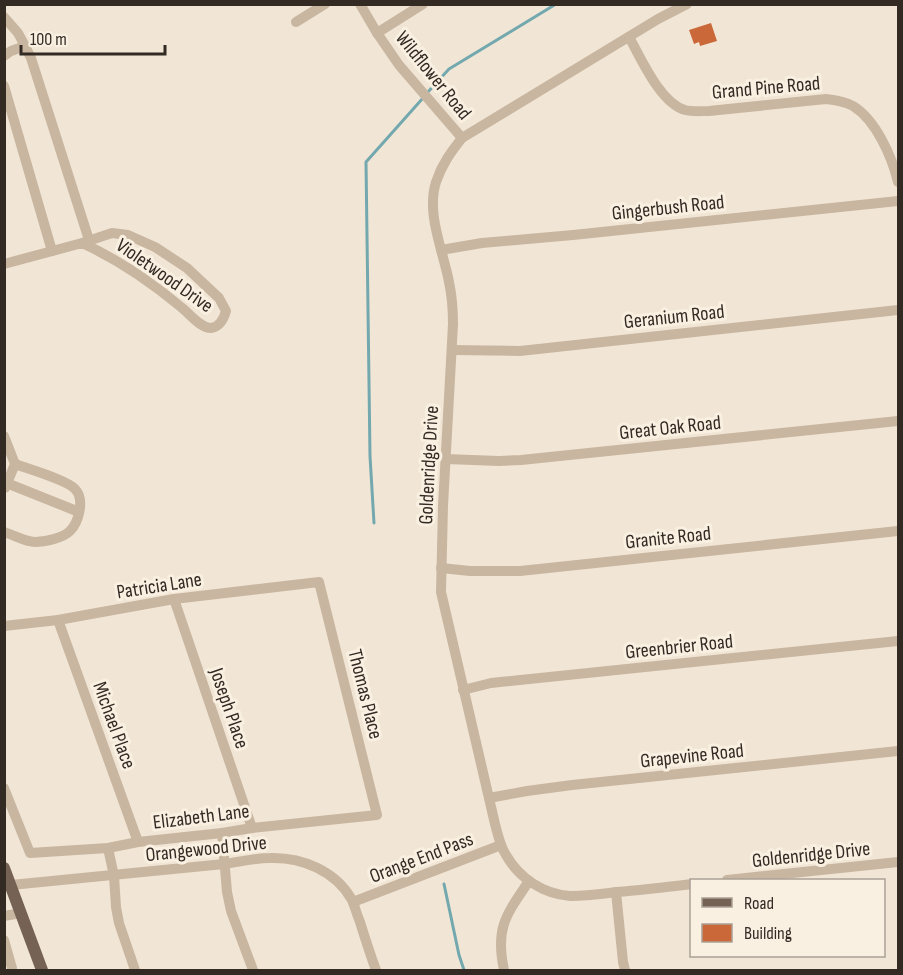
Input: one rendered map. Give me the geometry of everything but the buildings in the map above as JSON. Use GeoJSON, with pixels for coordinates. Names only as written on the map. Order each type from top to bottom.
{"type":"FeatureCollection","features":[{"type":"Feature","properties":{"kind":"main road"},"geometry":{"type":"LineString","coordinates":[[4,868],[42,970]]}},
{"type":"Feature","properties":{"kind":"street"},"geometry":{"type":"LineString","coordinates":[[296,22],[325,4]]}},
{"type":"Feature","properties":{"kind":"street","name":"Wildflower Road"},"geometry":{"type":"LineString","coordinates":[[360,4],[399,65],[462,138]]}},
{"type":"Feature","properties":{"kind":"street"},"geometry":{"type":"LineString","coordinates":[[377,33],[423,4]]}},
{"type":"Feature","properties":{"kind":"street","name":"Goldenridge Drive"},"geometry":{"type":"LineString","coordinates":[[687,4],[658,19],[462,138],[447,156],[437,180],[433,205],[453,299],[441,568],[442,603],[501,845],[516,869],[529,881],[555,893],[570,896],[690,884]]}},
{"type":"Feature","properties":{"kind":"street"},"geometry":{"type":"LineString","coordinates":[[4,17],[18,33],[31,58],[86,242]]}},
{"type":"Feature","properties":{"kind":"street","name":"Grand Pine Road"},"geometry":{"type":"LineString","coordinates":[[629,37],[665,96],[685,110],[709,111],[826,99],[837,100],[854,107],[868,120],[885,146],[894,166],[898,183]]}},
{"type":"Feature","properties":{"kind":"street"},"geometry":{"type":"LineString","coordinates":[[4,56],[25,46]]}},
{"type":"Feature","properties":{"kind":"street"},"geometry":{"type":"LineString","coordinates":[[4,86],[52,251]]}},
{"type":"Feature","properties":{"kind":"street","name":"Gingerbush Road"},"geometry":{"type":"LineString","coordinates":[[441,250],[482,243],[898,201]]}},
{"type":"Feature","properties":{"kind":"street","name":"Violetwood Drive"},"geometry":{"type":"LineString","coordinates":[[4,264],[112,234],[128,235],[155,247],[187,268],[219,298],[226,311],[224,318],[219,325],[212,328],[202,326],[167,295],[86,242]]}},
{"type":"Feature","properties":{"kind":"street","name":"Geranium Road"},"geometry":{"type":"LineString","coordinates":[[452,350],[520,351],[898,310]]}},
{"type":"Feature","properties":{"kind":"street","name":"Great Oak Road"},"geometry":{"type":"LineString","coordinates":[[446,459],[521,460],[898,421]]}},
{"type":"Feature","properties":{"kind":"street"},"geometry":{"type":"LineString","coordinates":[[4,436],[15,464],[5,485],[80,512]]}},
{"type":"Feature","properties":{"kind":"street"},"geometry":{"type":"LineString","coordinates":[[4,532],[33,542],[52,540],[70,531],[80,512],[81,502],[75,489],[57,479],[15,464]]}},
{"type":"Feature","properties":{"kind":"street","name":"Granite Road"},"geometry":{"type":"LineString","coordinates":[[441,568],[470,571],[520,570],[898,531]]}},
{"type":"Feature","properties":{"kind":"street","name":"Patricia Lane"},"geometry":{"type":"LineString","coordinates":[[4,626],[58,620],[174,598],[319,582]]}},
{"type":"Feature","properties":{"kind":"street","name":"Thomas Place"},"geometry":{"type":"LineString","coordinates":[[319,582],[377,815]]}},
{"type":"Feature","properties":{"kind":"street","name":"Joseph Place"},"geometry":{"type":"LineString","coordinates":[[174,598],[252,828]]}},
{"type":"Feature","properties":{"kind":"street","name":"Michael Place"},"geometry":{"type":"LineString","coordinates":[[58,620],[138,842]]}},
{"type":"Feature","properties":{"kind":"street","name":"Greenbrier Road"},"geometry":{"type":"LineString","coordinates":[[463,690],[491,683],[898,641]]}},
{"type":"Feature","properties":{"kind":"street","name":"Grapevine Road"},"geometry":{"type":"LineString","coordinates":[[489,798],[572,785],[898,751]]}},
{"type":"Feature","properties":{"kind":"street","name":"Elizabeth Lane"},"geometry":{"type":"LineString","coordinates":[[4,788],[30,853],[108,848],[138,842],[252,828],[377,815]]}},
{"type":"Feature","properties":{"kind":"street"},"geometry":{"type":"LineString","coordinates":[[222,833],[231,910],[252,970]]}},
{"type":"Feature","properties":{"kind":"street","name":"Orange End Pass"},"geometry":{"type":"LineString","coordinates":[[353,902],[501,845]]}},
{"type":"Feature","properties":{"kind":"street"},"geometry":{"type":"LineString","coordinates":[[108,848],[114,876],[119,923],[135,970]]}},
{"type":"Feature","properties":{"kind":"street","name":"Orangewood Drive"},"geometry":{"type":"LineString","coordinates":[[11,885],[272,858],[288,859],[311,865],[329,874],[345,890],[353,902],[376,970]]}},
{"type":"Feature","properties":{"kind":"street","name":"Goldenridge Drive"},"geometry":{"type":"LineString","coordinates":[[736,879],[898,862]]}},
{"type":"Feature","properties":{"kind":"street"},"geometry":{"type":"LineString","coordinates":[[504,970],[500,942],[502,928],[509,910],[529,881]]}},
{"type":"Feature","properties":{"kind":"street"},"geometry":{"type":"LineString","coordinates":[[616,892],[625,970]]}},
{"type":"Feature","properties":{"kind":"street"},"geometry":{"type":"LineString","coordinates":[[4,916],[21,913]]}},
{"type":"Feature","properties":{"kind":"street"},"geometry":{"type":"LineString","coordinates":[[4,940],[12,968]]}},
{"type":"Feature","properties":{"kind":"waterway"},"geometry":{"type":"LineString","coordinates":[[427,93],[449,69],[556,4]]}},
{"type":"Feature","properties":{"kind":"waterway"},"geometry":{"type":"LineString","coordinates":[[374,523],[370,456],[366,162],[423,98]]}},
{"type":"Feature","properties":{"kind":"waterway"},"geometry":{"type":"LineString","coordinates":[[444,884],[464,970]]}}]}
